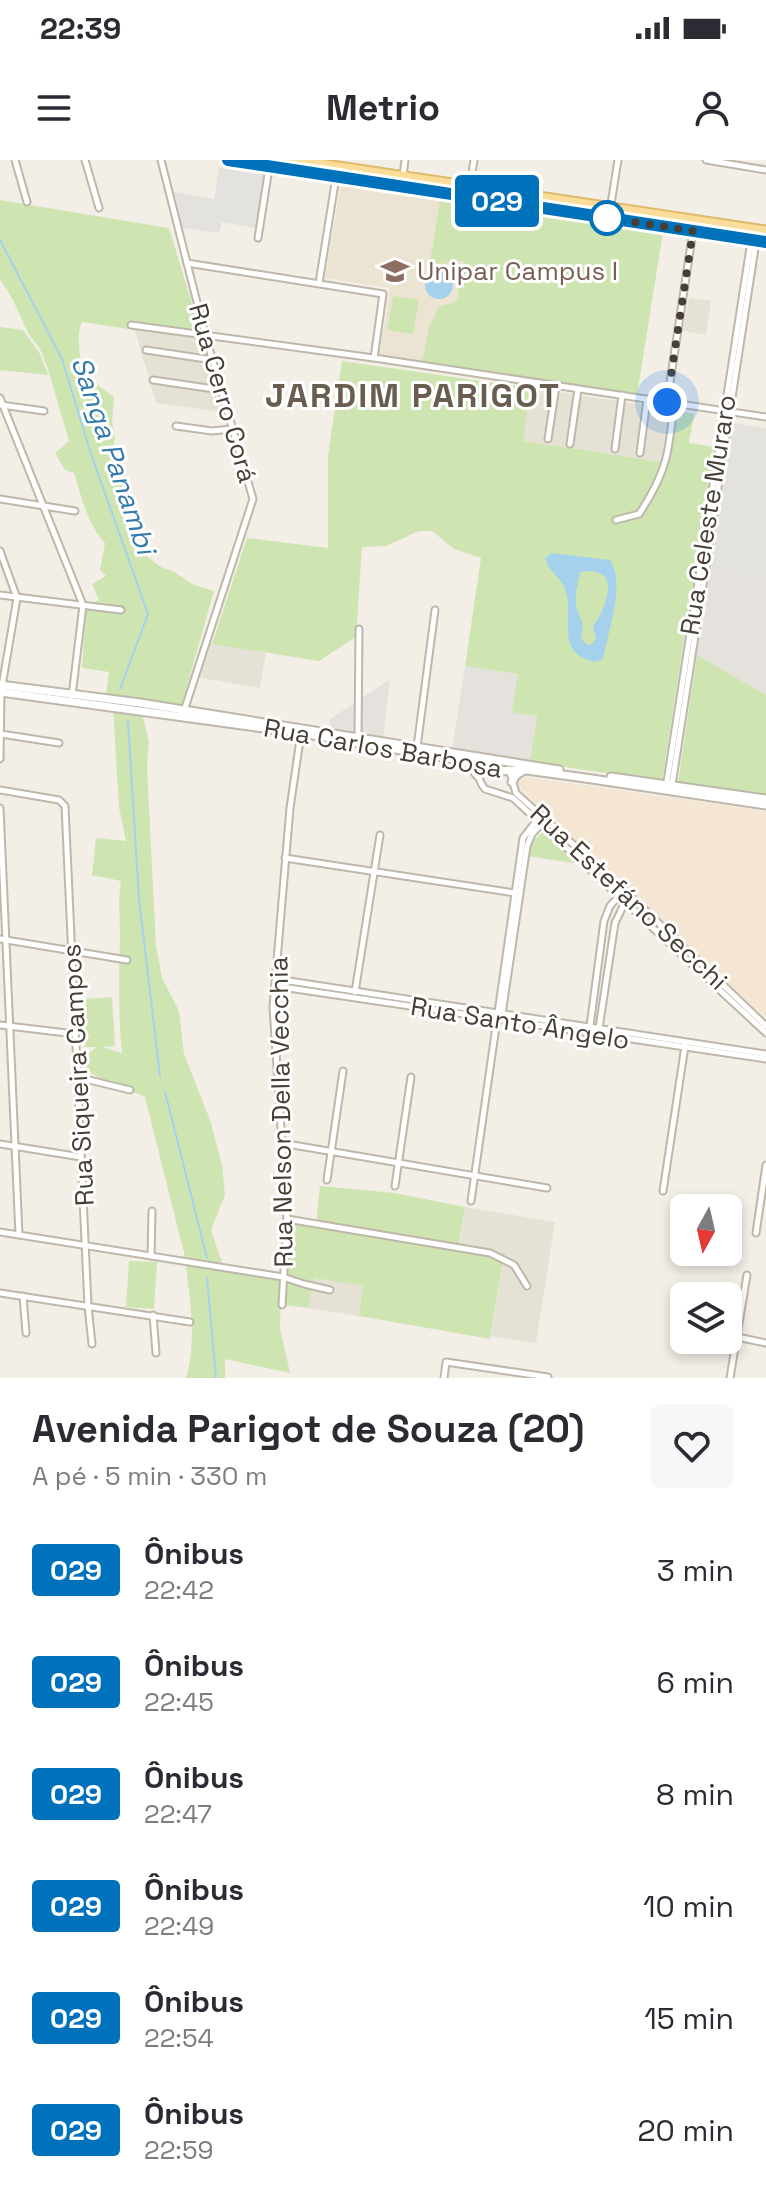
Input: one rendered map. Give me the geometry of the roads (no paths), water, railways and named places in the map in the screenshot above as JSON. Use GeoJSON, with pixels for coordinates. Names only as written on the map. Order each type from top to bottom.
{"type":"FeatureCollection","features":[{"type":"Feature","properties":{"kind":"main road"},"geometry":{"type":"LineString","coordinates":[[227,160],[269,166],[333,167],[411,188],[646,221],[649,217],[646,214],[760,236]]}},
{"type":"Feature","properties":{"kind":"main road"},"geometry":{"type":"LineString","coordinates":[[292,160],[470,187],[693,231],[732,237],[725,233],[725,229],[760,236]]}},
{"type":"Feature","properties":{"kind":"main road"},"geometry":{"type":"LineString","coordinates":[[411,188],[439,189],[442,187],[439,183]]}},
{"type":"Feature","properties":{"kind":"main road"},"geometry":{"type":"LineString","coordinates":[[455,195],[451,189],[470,187]]}},
{"type":"Feature","properties":{"kind":"street"},"geometry":{"type":"LineString","coordinates":[[15,160],[27,202]]}},
{"type":"Feature","properties":{"kind":"street"},"geometry":{"type":"LineString","coordinates":[[85,160],[99,208]]}},
{"type":"Feature","properties":{"kind":"street","name":"Rua Cerro Corá"},"geometry":{"type":"LineString","coordinates":[[161,160],[205,334],[253,499],[184,713]]}},
{"type":"Feature","properties":{"kind":"street"},"geometry":{"type":"LineString","coordinates":[[402,177],[405,160]]}},
{"type":"Feature","properties":{"kind":"street"},"geometry":{"type":"LineString","coordinates":[[470,187],[474,160]]}},
{"type":"Feature","properties":{"kind":"street"},"geometry":{"type":"LineString","coordinates":[[610,215],[618,160]]}},
{"type":"Feature","properties":{"kind":"street"},"geometry":{"type":"LineString","coordinates":[[706,160],[766,170]]}},
{"type":"Feature","properties":{"kind":"street"},"geometry":{"type":"LineString","coordinates":[[258,238],[269,166]]}},
{"type":"Feature","properties":{"kind":"street"},"geometry":{"type":"LineString","coordinates":[[319,283],[333,167]]}},
{"type":"Feature","properties":{"kind":"street","name":"Rua Celeste Muraro"},"geometry":{"type":"LineString","coordinates":[[669,788],[740,328],[760,236],[766,225]]}},
{"type":"Feature","properties":{"kind":"street"},"geometry":{"type":"LineString","coordinates":[[667,402],[693,231]]}},
{"type":"Feature","properties":{"kind":"street"},"geometry":{"type":"LineString","coordinates":[[187,263],[383,294],[374,358]]}},
{"type":"Feature","properties":{"kind":"street"},"geometry":{"type":"LineString","coordinates":[[131,325],[766,417]]}},
{"type":"Feature","properties":{"kind":"street"},"geometry":{"type":"LineString","coordinates":[[146,350],[213,360]]}},
{"type":"Feature","properties":{"kind":"street"},"geometry":{"type":"LineString","coordinates":[[153,380],[221,390]]}},
{"type":"Feature","properties":{"kind":"street"},"geometry":{"type":"LineString","coordinates":[[548,439],[556,386]]}},
{"type":"Feature","properties":{"kind":"street"},"geometry":{"type":"LineString","coordinates":[[570,444],[578,389]]}},
{"type":"Feature","properties":{"kind":"street"},"geometry":{"type":"LineString","coordinates":[[615,449],[622,395]]}},
{"type":"Feature","properties":{"kind":"street"},"geometry":{"type":"LineString","coordinates":[[0,398],[83,605],[71,697]]}},
{"type":"Feature","properties":{"kind":"street"},"geometry":{"type":"LineString","coordinates":[[640,453],[647,399]]}},
{"type":"Feature","properties":{"kind":"street"},"geometry":{"type":"LineString","coordinates":[[616,520],[639,514],[654,491],[668,459],[674,403]]}},
{"type":"Feature","properties":{"kind":"street"},"geometry":{"type":"LineString","coordinates":[[1,405],[44,411]]}},
{"type":"Feature","properties":{"kind":"street"},"geometry":{"type":"LineString","coordinates":[[176,426],[212,431],[232,429]]}},
{"type":"Feature","properties":{"kind":"street"},"geometry":{"type":"LineString","coordinates":[[0,499],[75,511]]}},
{"type":"Feature","properties":{"kind":"street"},"geometry":{"type":"LineString","coordinates":[[0,551],[17,598],[1,688],[0,759]]}},
{"type":"Feature","properties":{"kind":"street"},"geometry":{"type":"LineString","coordinates":[[0,595],[121,610]]}},
{"type":"Feature","properties":{"kind":"street"},"geometry":{"type":"LineString","coordinates":[[417,747],[435,610]]}},
{"type":"Feature","properties":{"kind":"street"},"geometry":{"type":"LineString","coordinates":[[358,737],[359,629]]}},
{"type":"Feature","properties":{"kind":"street","name":"Rua Carlos Barbosa"},"geometry":{"type":"LineString","coordinates":[[1,688],[301,731],[467,763],[479,772],[527,770],[585,775]]}},
{"type":"Feature","properties":{"kind":"street","name":"Rua Carlos Barbosa"},"geometry":{"type":"LineString","coordinates":[[301,731],[358,737],[766,802]]}},
{"type":"Feature","properties":{"kind":"street","name":"Rua Nelson Della Vecchia"},"geometry":{"type":"LineString","coordinates":[[282,1305],[287,1219],[273,1007],[285,858],[301,731]]}},
{"type":"Feature","properties":{"kind":"street"},"geometry":{"type":"LineString","coordinates":[[1,734],[59,743]]}},
{"type":"Feature","properties":{"kind":"street"},"geometry":{"type":"LineString","coordinates":[[488,760],[479,772],[485,789],[513,798],[541,819],[707,973],[766,1033]]}},
{"type":"Feature","properties":{"kind":"street","name":"Rua Estefáno Secchi"},"geometry":{"type":"LineString","coordinates":[[503,762],[510,771],[516,793],[541,819]]}},
{"type":"Feature","properties":{"kind":"street"},"geometry":{"type":"LineString","coordinates":[[512,782],[516,775],[527,770]]}},
{"type":"Feature","properties":{"kind":"street","name":"Rua Siqueira Campos"},"geometry":{"type":"LineString","coordinates":[[0,790],[59,800],[65,806],[92,1344]]}},
{"type":"Feature","properties":{"kind":"street"},"geometry":{"type":"LineString","coordinates":[[0,808],[3,939],[17,1147],[19,1235]]}},
{"type":"Feature","properties":{"kind":"street"},"geometry":{"type":"LineString","coordinates":[[500,1012],[523,838],[541,819]]}},
{"type":"Feature","properties":{"kind":"street"},"geometry":{"type":"LineString","coordinates":[[471,1201],[527,846],[541,819]]}},
{"type":"Feature","properties":{"kind":"street"},"geometry":{"type":"LineString","coordinates":[[355,994],[380,835]]}},
{"type":"Feature","properties":{"kind":"street"},"geometry":{"type":"LineString","coordinates":[[285,858],[515,893]]}},
{"type":"Feature","properties":{"kind":"street"},"geometry":{"type":"LineString","coordinates":[[588,1034],[604,921],[610,906],[621,893]]}},
{"type":"Feature","properties":{"kind":"street"},"geometry":{"type":"LineString","coordinates":[[598,1035],[615,923],[628,899]]}},
{"type":"Feature","properties":{"kind":"street"},"geometry":{"type":"LineString","coordinates":[[3,939],[127,960]]}},
{"type":"Feature","properties":{"kind":"street","name":"Rua Estefáno Secchi"},"geometry":{"type":"LineString","coordinates":[[707,973],[766,1026]]}},
{"type":"Feature","properties":{"kind":"street","name":"Rua Santo Ângelo"},"geometry":{"type":"LineString","coordinates":[[275,982],[600,1027],[685,1044]]}},
{"type":"Feature","properties":{"kind":"street","name":"Rua Santo Ângelo"},"geometry":{"type":"LineString","coordinates":[[355,994],[588,1034],[766,1056]]}},
{"type":"Feature","properties":{"kind":"street"},"geometry":{"type":"LineString","coordinates":[[0,1025],[75,1034]]}},
{"type":"Feature","properties":{"kind":"street"},"geometry":{"type":"LineString","coordinates":[[663,1191],[685,1044]]}},
{"type":"Feature","properties":{"kind":"street"},"geometry":{"type":"LineString","coordinates":[[327,1180],[343,1071]]}},
{"type":"Feature","properties":{"kind":"street"},"geometry":{"type":"LineString","coordinates":[[77,1077],[130,1090]]}},
{"type":"Feature","properties":{"kind":"street"},"geometry":{"type":"LineString","coordinates":[[395,1186],[411,1077]]}},
{"type":"Feature","properties":{"kind":"street"},"geometry":{"type":"LineString","coordinates":[[281,1143],[547,1188]]}},
{"type":"Feature","properties":{"kind":"street"},"geometry":{"type":"LineString","coordinates":[[0,1144],[81,1157]]}},
{"type":"Feature","properties":{"kind":"street"},"geometry":{"type":"LineString","coordinates":[[756,1233],[766,1165]]}},
{"type":"Feature","properties":{"kind":"street"},"geometry":{"type":"LineString","coordinates":[[151,1256],[152,1211]]}},
{"type":"Feature","properties":{"kind":"street"},"geometry":{"type":"LineString","coordinates":[[287,1219],[490,1253],[514,1265],[527,1286]]}},
{"type":"Feature","properties":{"kind":"street"},"geometry":{"type":"LineString","coordinates":[[0,1232],[283,1277],[330,1290]]}},
{"type":"Feature","properties":{"kind":"street"},"geometry":{"type":"LineString","coordinates":[[742,1306],[747,1275]]}},
{"type":"Feature","properties":{"kind":"street"},"geometry":{"type":"LineString","coordinates":[[0,1293],[190,1322]]}},
{"type":"Feature","properties":{"kind":"street"},"geometry":{"type":"LineString","coordinates":[[23,1296],[26,1333]]}},
{"type":"Feature","properties":{"kind":"street"},"geometry":{"type":"LineString","coordinates":[[153,1315],[156,1353]]}},
{"type":"Feature","properties":{"kind":"street"},"geometry":{"type":"LineString","coordinates":[[742,1338],[766,1343]]}},
{"type":"Feature","properties":{"kind":"street"},"geometry":{"type":"LineString","coordinates":[[731,1374],[734,1354]]}},
{"type":"Feature","properties":{"kind":"street"},"geometry":{"type":"LineString","coordinates":[[444,1378],[446,1362],[516,1375],[548,1377]]}},
{"type":"Feature","properties":{"kind":"water"},"geometry":{"type":"Polygon","coordinates":[[[439,271],[449,275],[453,285],[449,295],[439,299],[429,295],[425,285],[429,275],[439,271]]]}},
{"type":"Feature","properties":{"kind":"water"},"geometry":{"type":"Polygon","coordinates":[[[552,553],[610,560],[616,594],[603,659],[595,662],[574,650],[568,632],[565,589],[545,558],[552,553]],[[594,571],[580,572],[576,592],[576,607],[583,625],[581,638],[587,645],[596,639],[593,626],[603,609],[608,588],[605,577],[594,571]]]}},
{"type":"Feature","properties":{"kind":"waterway","name":"Sanga Panambi"},"geometry":{"type":"LineString","coordinates":[[0,240],[62,359],[90,451],[148,614],[120,689]]}},
{"type":"Feature","properties":{"kind":"waterway","name":"Sanga Panambi"},"geometry":{"type":"LineString","coordinates":[[128,721],[139,899],[160,1076]]}},
{"type":"Feature","properties":{"kind":"waterway","name":"Sanga Panambi"},"geometry":{"type":"LineString","coordinates":[[165,1092],[207,1258]]}},
{"type":"Feature","properties":{"kind":"waterway","name":"Sanga Panambi"},"geometry":{"type":"LineString","coordinates":[[207,1278],[216,1378]]}},
{"type":"Feature","properties":{"kind":"place","name":"Unipar Campus I"},"geometry":{"type":"Point","coordinates":[395,271]}},
{"type":"Feature","properties":{"kind":"district","name":"JARDIM PARIGOT"},"geometry":{"type":"Point","coordinates":[413,395]}}]}
